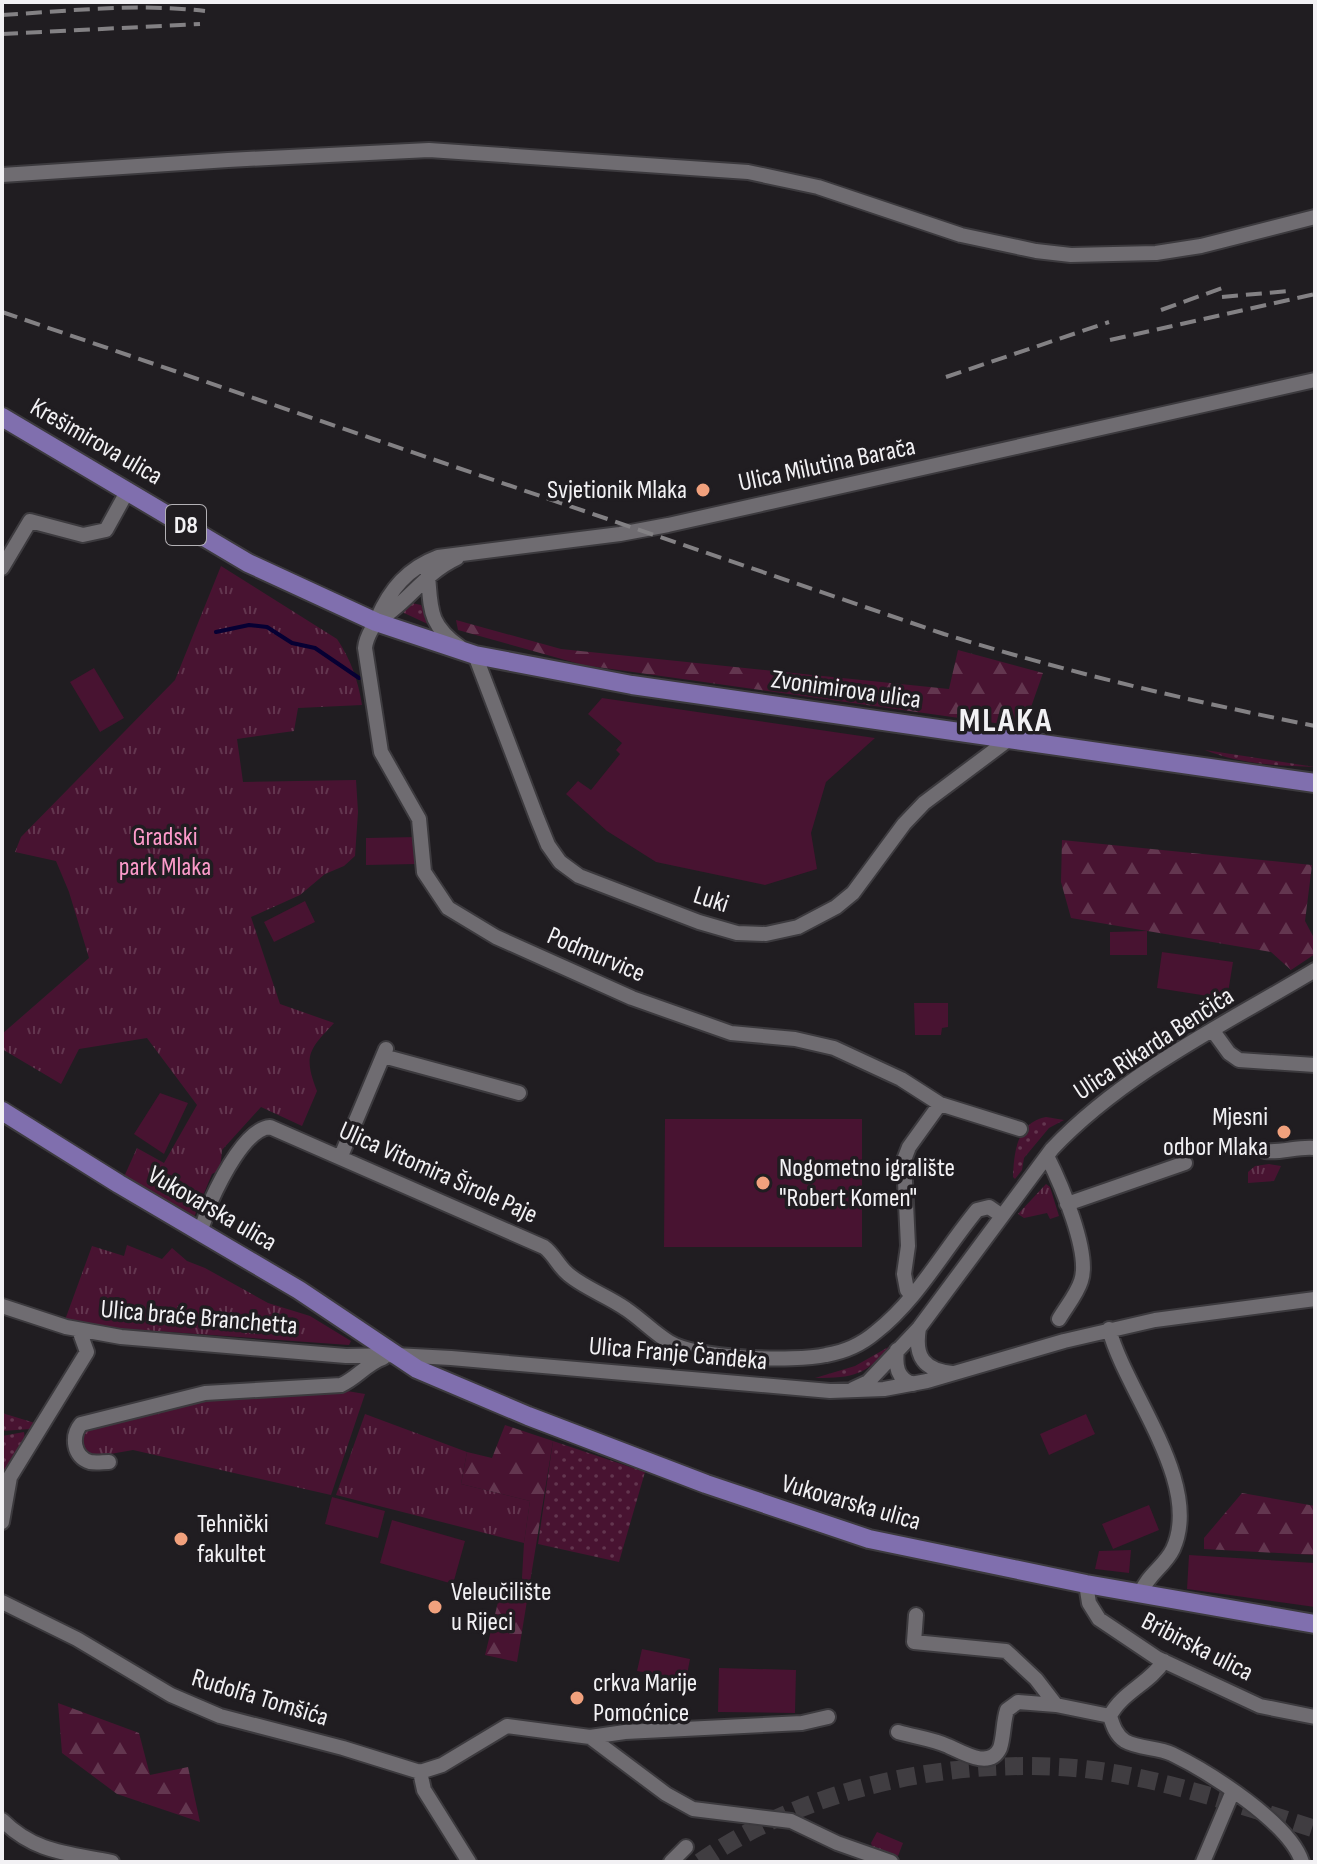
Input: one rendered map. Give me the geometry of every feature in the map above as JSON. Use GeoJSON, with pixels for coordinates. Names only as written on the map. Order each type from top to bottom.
{"type":"FeatureCollection","features":[{"type":"Feature","properties":{"kind":"main road","name":"Krešimirova ulica"},"geometry":{"type":"LineString","coordinates":[[2,417],[248,563],[376,622]]}},
{"type":"Feature","properties":{"kind":"main road","name":"Zvonimirova ulica"},"geometry":{"type":"LineString","coordinates":[[376,622],[473,654],[632,685],[1315,783]]}},
{"type":"Feature","properties":{"kind":"main road","name":"Vukovarska ulica"},"geometry":{"type":"LineString","coordinates":[[2,1111],[299,1290],[417,1369],[528,1416],[706,1484],[877,1541],[1086,1584],[1315,1624]]}},
{"type":"Feature","properties":{"kind":"street"},"geometry":{"type":"LineString","coordinates":[[2,175],[429,150],[748,172],[818,187],[961,235],[1071,255],[1156,253],[1201,246],[1315,217]]}},
{"type":"Feature","properties":{"kind":"street","name":"Ulica Milutina Barača"},"geometry":{"type":"LineString","coordinates":[[376,622],[393,589],[420,563],[438,557],[668,525],[1315,380]]}},
{"type":"Feature","properties":{"kind":"street"},"geometry":{"type":"LineString","coordinates":[[2,568],[30,521],[83,535],[106,530],[128,490]]}},
{"type":"Feature","properties":{"kind":"street"},"geometry":{"type":"LineString","coordinates":[[376,622],[397,607],[428,575],[465,554]]}},
{"type":"Feature","properties":{"kind":"street"},"geometry":{"type":"LineString","coordinates":[[428,575],[428,605],[436,621],[451,641],[473,654]]}},
{"type":"Feature","properties":{"kind":"street","name":"Podmurvice"},"geometry":{"type":"LineString","coordinates":[[376,622],[367,636],[365,648],[379,744],[419,819],[425,874],[448,908],[458,916],[535,956],[632,998],[731,1033],[815,1042],[834,1048],[901,1079],[940,1104],[1020,1129]]}},
{"type":"Feature","properties":{"kind":"street","name":"Luki"},"geometry":{"type":"LineString","coordinates":[[473,654],[548,845],[560,862],[579,876],[603,886],[737,933],[766,934],[798,927],[836,907],[853,893],[904,824],[924,803],[1008,740]]}},
{"type":"Feature","properties":{"kind":"street","name":"Ulica Rikarda Benčića"},"geometry":{"type":"LineString","coordinates":[[849,1391],[868,1382],[919,1328],[1047,1156],[1073,1127],[1112,1095],[1315,970]]}},
{"type":"Feature","properties":{"kind":"street"},"geometry":{"type":"LineString","coordinates":[[1213,1031],[1229,1053],[1239,1060],[1315,1065]]}},
{"type":"Feature","properties":{"kind":"street"},"geometry":{"type":"LineString","coordinates":[[341,1156],[385,1053],[519,1093]]}},
{"type":"Feature","properties":{"kind":"street"},"geometry":{"type":"LineString","coordinates":[[912,1295],[907,1290],[904,1274],[908,1246],[904,1160],[909,1147],[940,1104]]}},
{"type":"Feature","properties":{"kind":"street","name":"Ulica Vitomira Širole Paje"},"geometry":{"type":"LineString","coordinates":[[199,1232],[234,1160],[258,1130],[266,1127],[279,1129],[544,1247],[570,1276],[623,1307],[669,1343],[695,1352],[793,1358],[828,1355],[866,1340],[888,1322],[912,1295],[979,1208],[989,1207],[1002,1216]]}},
{"type":"Feature","properties":{"kind":"street"},"geometry":{"type":"LineString","coordinates":[[1265,1151],[1277,1153],[1315,1148]]}},
{"type":"Feature","properties":{"kind":"street"},"geometry":{"type":"LineString","coordinates":[[1047,1156],[1079,1241],[1083,1275],[1059,1319]]}},
{"type":"Feature","properties":{"kind":"street"},"geometry":{"type":"LineString","coordinates":[[1067,1204],[1185,1163]]}},
{"type":"Feature","properties":{"kind":"street","name":"Ulica Franje Čandeka"},"geometry":{"type":"LineString","coordinates":[[395,1355],[804,1390],[849,1391],[913,1384],[957,1374],[1109,1329],[1315,1299]]}},
{"type":"Feature","properties":{"kind":"street","name":"Ulica braće Branchetta"},"geometry":{"type":"LineString","coordinates":[[2,1306],[46,1322],[121,1337],[330,1354],[395,1355]]}},
{"type":"Feature","properties":{"kind":"street"},"geometry":{"type":"LineString","coordinates":[[919,1328],[918,1347],[925,1363],[935,1370],[957,1374]]}},
{"type":"Feature","properties":{"kind":"street"},"geometry":{"type":"LineString","coordinates":[[1109,1329],[1117,1358],[1171,1464],[1178,1496],[1173,1549],[1147,1578],[1140,1594]]}},
{"type":"Feature","properties":{"kind":"street"},"geometry":{"type":"LineString","coordinates":[[79,1330],[87,1352]]}},
{"type":"Feature","properties":{"kind":"street"},"geometry":{"type":"LineString","coordinates":[[3,1513],[10,1477],[87,1352],[121,1337]]}},
{"type":"Feature","properties":{"kind":"street"},"geometry":{"type":"LineString","coordinates":[[897,1350],[900,1376],[913,1384]]}},
{"type":"Feature","properties":{"kind":"street"},"geometry":{"type":"LineString","coordinates":[[330,1354],[341,1358],[346,1366],[341,1385]]}},
{"type":"Feature","properties":{"kind":"street"},"geometry":{"type":"LineString","coordinates":[[109,1462],[89,1461],[79,1454],[75,1433],[81,1424],[205,1393],[341,1385],[349,1382],[368,1364],[395,1355]]}},
{"type":"Feature","properties":{"kind":"street","name":"Bribirska ulica"},"geometry":{"type":"LineString","coordinates":[[1086,1584],[1089,1603],[1099,1619],[1164,1661],[1260,1706],[1315,1717]]}},
{"type":"Feature","properties":{"kind":"street","name":"Rudolfa Tomšića"},"geometry":{"type":"LineString","coordinates":[[2,1602],[77,1639],[171,1695],[220,1716],[420,1772]]}},
{"type":"Feature","properties":{"kind":"street"},"geometry":{"type":"LineString","coordinates":[[916,1615],[914,1642],[1006,1651],[1036,1679],[1056,1705]]}},
{"type":"Feature","properties":{"kind":"street"},"geometry":{"type":"LineString","coordinates":[[1164,1661],[1155,1674],[1116,1705],[1110,1716],[1115,1731],[1125,1740],[1169,1753],[1233,1791],[1288,1837],[1298,1848],[1302,1862]]}},
{"type":"Feature","properties":{"kind":"street"},"geometry":{"type":"LineString","coordinates":[[898,1732],[981,1759],[994,1755],[1000,1747],[1005,1716],[1012,1706],[1024,1701],[1110,1716]]}},
{"type":"Feature","properties":{"kind":"street"},"geometry":{"type":"LineString","coordinates":[[469,1862],[424,1790],[420,1772],[442,1765],[507,1726],[590,1737],[625,1732],[802,1723],[828,1717]]}},
{"type":"Feature","properties":{"kind":"street"},"geometry":{"type":"LineString","coordinates":[[590,1737],[666,1794],[693,1809],[791,1821],[837,1843],[891,1862]]}},
{"type":"Feature","properties":{"kind":"street"},"geometry":{"type":"LineString","coordinates":[[1203,1862],[1233,1791]]}},
{"type":"Feature","properties":{"kind":"street"},"geometry":{"type":"LineString","coordinates":[[2,1820],[15,1834],[42,1847],[112,1862]]}},
{"type":"Feature","properties":{"kind":"street"},"geometry":{"type":"LineString","coordinates":[[671,1862],[686,1847]]}},
{"type":"Feature","properties":{"kind":"green space","name":"Gradski park Mlaka"},"geometry":{"type":"Polygon","coordinates":[[[221,566],[337,639],[353,670],[362,705],[298,708],[294,731],[237,739],[243,782],[356,780],[358,812],[355,856],[344,866],[325,874],[300,895],[251,917],[280,1004],[334,1023],[311,1054],[310,1069],[317,1091],[302,1126],[261,1107],[222,1150],[220,1170],[212,1174],[192,1222],[123,1179],[137,1148],[164,1163],[197,1105],[147,1038],[79,1049],[61,1084],[2,1049],[2,1034],[89,958],[56,861],[15,852],[21,837],[175,680],[221,566]]]}},
{"type":"Feature","properties":{"kind":"green space"},"geometry":{"type":"Polygon","coordinates":[[[407,602],[421,605],[430,625],[404,613],[403,607],[407,602]]]}},
{"type":"Feature","properties":{"kind":"green space"},"geometry":{"type":"Polygon","coordinates":[[[456,620],[561,649],[949,689],[958,650],[1043,673],[1024,727],[583,665],[458,630],[456,620]]]}},
{"type":"Feature","properties":{"kind":"green space"},"geometry":{"type":"Polygon","coordinates":[[[94,668],[124,718],[100,732],[70,682],[94,668]]]}},
{"type":"Feature","properties":{"kind":"green space"},"geometry":{"type":"Polygon","coordinates":[[[602,698],[875,738],[826,782],[811,833],[817,869],[765,885],[656,862],[607,831],[566,794],[578,781],[591,790],[620,754],[616,750],[622,743],[588,714],[602,698]]]}},
{"type":"Feature","properties":{"kind":"green space"},"geometry":{"type":"Polygon","coordinates":[[[1205,750],[1315,767],[1245,761],[1205,750]]]}},
{"type":"Feature","properties":{"kind":"green space"},"geometry":{"type":"Polygon","coordinates":[[[417,837],[418,864],[366,865],[366,838],[417,837]]]}},
{"type":"Feature","properties":{"kind":"green space"},"geometry":{"type":"Polygon","coordinates":[[[1062,840],[1312,865],[1305,921],[1315,940],[1315,954],[1291,970],[1271,952],[1071,918],[1061,882],[1062,840]]]}},
{"type":"Feature","properties":{"kind":"green space"},"geometry":{"type":"Polygon","coordinates":[[[305,901],[315,922],[274,942],[264,922],[305,901]]]}},
{"type":"Feature","properties":{"kind":"green space"},"geometry":{"type":"Polygon","coordinates":[[[1147,931],[1147,955],[1110,955],[1110,932],[1147,931]]]}},
{"type":"Feature","properties":{"kind":"green space"},"geometry":{"type":"Polygon","coordinates":[[[1162,952],[1233,962],[1227,999],[1157,988],[1162,952]]]}},
{"type":"Feature","properties":{"kind":"green space"},"geometry":{"type":"Polygon","coordinates":[[[914,1003],[948,1003],[948,1027],[942,1028],[941,1035],[915,1035],[914,1003]]]}},
{"type":"Feature","properties":{"kind":"green space"},"geometry":{"type":"Polygon","coordinates":[[[160,1093],[188,1103],[164,1154],[134,1134],[160,1093]]]}},
{"type":"Feature","properties":{"kind":"green space"},"geometry":{"type":"Polygon","coordinates":[[[1046,1117],[1064,1120],[1049,1128],[1024,1158],[1022,1170],[1015,1179],[1014,1159],[1023,1133],[1036,1120],[1046,1117]]]}},
{"type":"Feature","properties":{"kind":"green space","name":"Nogometno igralište \"Robert Komen\""},"geometry":{"type":"Polygon","coordinates":[[[665,1119],[862,1119],[862,1247],[664,1247],[665,1119]]]}},
{"type":"Feature","properties":{"kind":"green space"},"geometry":{"type":"Polygon","coordinates":[[[1255,1166],[1281,1166],[1274,1181],[1248,1183],[1248,1172],[1255,1166]]]}},
{"type":"Feature","properties":{"kind":"green space"},"geometry":{"type":"Polygon","coordinates":[[[1046,1184],[1050,1187],[1059,1216],[1050,1219],[1047,1213],[1024,1218],[1018,1214],[1046,1184]]]}},
{"type":"Feature","properties":{"kind":"green space"},"geometry":{"type":"Polygon","coordinates":[[[127,1245],[162,1259],[172,1248],[187,1261],[268,1303],[310,1316],[351,1341],[349,1345],[100,1327],[65,1320],[92,1246],[124,1256],[127,1245]]]}},
{"type":"Feature","properties":{"kind":"green space"},"geometry":{"type":"Polygon","coordinates":[[[892,1345],[874,1363],[858,1373],[815,1378],[855,1366],[892,1345]]]}},
{"type":"Feature","properties":{"kind":"green space"},"geometry":{"type":"Polygon","coordinates":[[[347,1391],[365,1394],[331,1495],[133,1450],[99,1456],[81,1446],[81,1437],[88,1427],[205,1398],[347,1391]]]}},
{"type":"Feature","properties":{"kind":"green space"},"geometry":{"type":"Polygon","coordinates":[[[2,1413],[35,1423],[31,1429],[2,1431],[2,1413]]]}},
{"type":"Feature","properties":{"kind":"green space"},"geometry":{"type":"Polygon","coordinates":[[[365,1414],[467,1452],[461,1484],[530,1501],[524,1543],[336,1495],[365,1414]]]}},
{"type":"Feature","properties":{"kind":"green space"},"geometry":{"type":"Polygon","coordinates":[[[1086,1414],[1095,1434],[1049,1455],[1040,1434],[1086,1414]]]}},
{"type":"Feature","properties":{"kind":"green space"},"geometry":{"type":"Polygon","coordinates":[[[505,1425],[553,1441],[517,1662],[485,1655],[500,1594],[521,1595],[530,1501],[461,1484],[467,1452],[492,1458],[505,1425]]]}},
{"type":"Feature","properties":{"kind":"green space"},"geometry":{"type":"Polygon","coordinates":[[[24,1432],[25,1440],[10,1462],[2,1482],[2,1436],[24,1432]]]}},
{"type":"Feature","properties":{"kind":"green space"},"geometry":{"type":"Polygon","coordinates":[[[553,1441],[645,1472],[619,1562],[538,1544],[553,1441]]]}},
{"type":"Feature","properties":{"kind":"green space"},"geometry":{"type":"Polygon","coordinates":[[[1242,1493],[1315,1506],[1315,1555],[1204,1549],[1204,1538],[1242,1493]]]}},
{"type":"Feature","properties":{"kind":"green space"},"geometry":{"type":"Polygon","coordinates":[[[332,1497],[385,1511],[378,1538],[325,1524],[332,1497]]]}},
{"type":"Feature","properties":{"kind":"green space"},"geometry":{"type":"Polygon","coordinates":[[[1149,1505],[1159,1530],[1113,1549],[1102,1524],[1149,1505]]]}},
{"type":"Feature","properties":{"kind":"green space"},"geometry":{"type":"Polygon","coordinates":[[[392,1520],[465,1541],[453,1584],[380,1563],[392,1520]]]}},
{"type":"Feature","properties":{"kind":"green space"},"geometry":{"type":"Polygon","coordinates":[[[1131,1550],[1129,1573],[1095,1569],[1099,1551],[1131,1550]]]}},
{"type":"Feature","properties":{"kind":"green space"},"geometry":{"type":"Polygon","coordinates":[[[1189,1555],[1315,1563],[1315,1607],[1187,1589],[1189,1555]]]}},
{"type":"Feature","properties":{"kind":"green space"},"geometry":{"type":"Polygon","coordinates":[[[642,1649],[690,1659],[686,1680],[637,1671],[642,1649]]]}},
{"type":"Feature","properties":{"kind":"green space"},"geometry":{"type":"Polygon","coordinates":[[[719,1668],[796,1670],[795,1713],[718,1712],[719,1668]]]}},
{"type":"Feature","properties":{"kind":"green space"},"geometry":{"type":"Polygon","coordinates":[[[58,1703],[139,1733],[150,1775],[188,1767],[200,1822],[117,1794],[62,1753],[58,1703]]]}},
{"type":"Feature","properties":{"kind":"green space"},"geometry":{"type":"Polygon","coordinates":[[[877,1832],[903,1843],[898,1856],[873,1849],[871,1843],[877,1832]]]}},
{"type":"Feature","properties":{"kind":"waterway"},"geometry":{"type":"LineString","coordinates":[[216,632],[249,625],[267,627],[292,643],[315,648],[359,678]]}},
{"type":"Feature","properties":{"kind":"tunnel"},"geometry":{"type":"LineString","coordinates":[[700,1862],[742,1836],[787,1814],[835,1796],[884,1782],[985,1767],[1036,1766],[1113,1773],[1201,1793],[1315,1829]]}},
{"type":"Feature","properties":{"kind":"railway"},"geometry":{"type":"LineString","coordinates":[[2,15],[129,8],[205,11]]}},
{"type":"Feature","properties":{"kind":"railway"},"geometry":{"type":"LineString","coordinates":[[2,34],[200,24]]}},
{"type":"Feature","properties":{"kind":"railway"},"geometry":{"type":"LineString","coordinates":[[1161,310],[1225,287]]}},
{"type":"Feature","properties":{"kind":"railway"},"geometry":{"type":"LineString","coordinates":[[1222,297],[1289,291]]}},
{"type":"Feature","properties":{"kind":"railway"},"geometry":{"type":"LineString","coordinates":[[1110,340],[1315,294]]}},
{"type":"Feature","properties":{"kind":"railway"},"geometry":{"type":"LineString","coordinates":[[2,312],[944,634],[1128,685],[1315,726]]}},
{"type":"Feature","properties":{"kind":"railway"},"geometry":{"type":"LineString","coordinates":[[946,377],[1109,322]]}},
{"type":"Feature","properties":{"kind":"place","name":"Svjetionik Mlaka"},"geometry":{"type":"Point","coordinates":[703,490]}},
{"type":"Feature","properties":{"kind":"place","name":"Mjesni odbor Mlaka"},"geometry":{"type":"Point","coordinates":[1284,1132]}},
{"type":"Feature","properties":{"kind":"place","name":"Nogometno igralište \"Robert Komen\""},"geometry":{"type":"Point","coordinates":[763,1183]}},
{"type":"Feature","properties":{"kind":"place","name":"Tehnički fakultet"},"geometry":{"type":"Point","coordinates":[181,1539]}},
{"type":"Feature","properties":{"kind":"place","name":"Veleučilište u Rijeci"},"geometry":{"type":"Point","coordinates":[435,1607]}},
{"type":"Feature","properties":{"kind":"place","name":"crkva Marije Pomoćnice"},"geometry":{"type":"Point","coordinates":[577,1698]}},
{"type":"Feature","properties":{"kind":"district","name":"MLAKA"},"geometry":{"type":"Point","coordinates":[1006,720]}}]}
